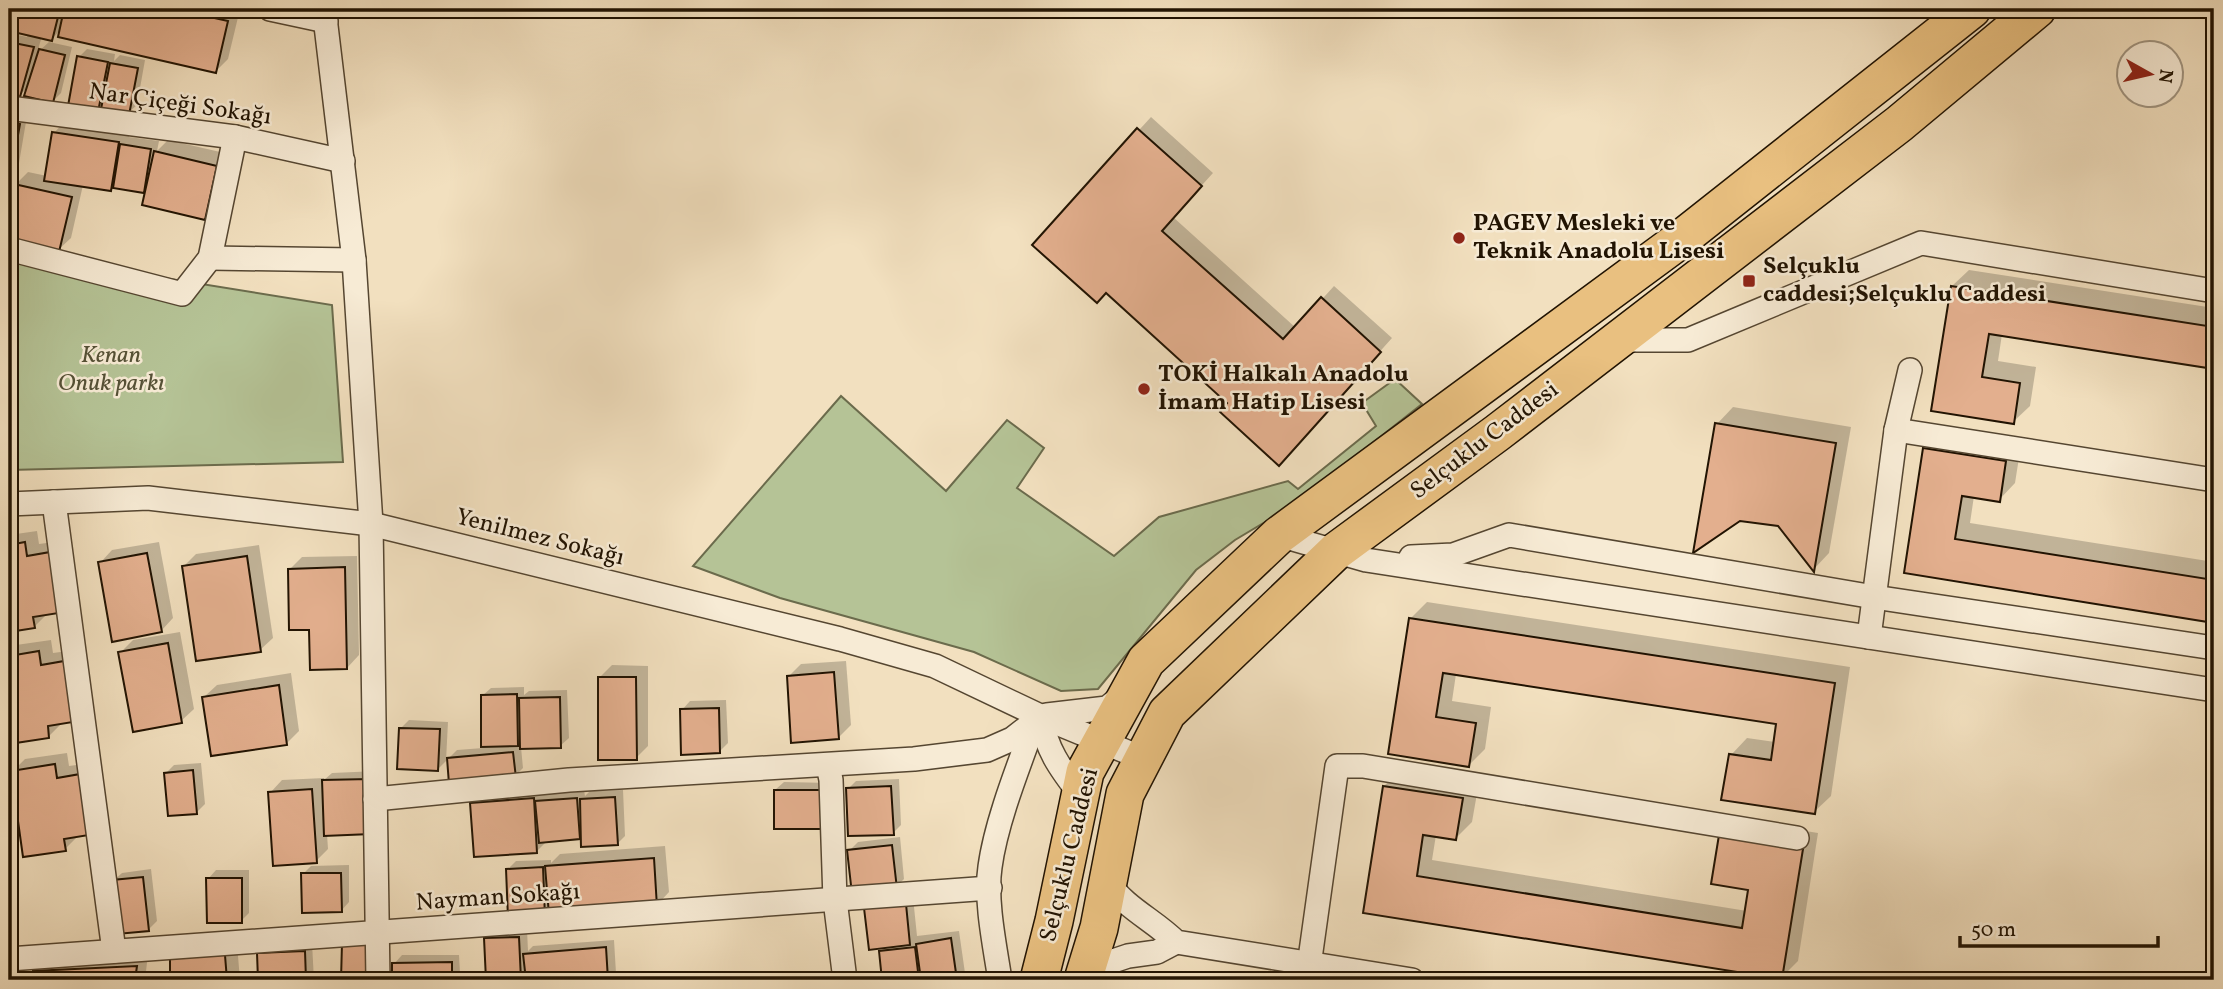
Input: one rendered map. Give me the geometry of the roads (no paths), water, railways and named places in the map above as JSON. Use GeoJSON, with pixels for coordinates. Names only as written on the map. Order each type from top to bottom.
{"type":"FeatureCollection","features":[{"type":"Feature","properties":{"kind":"main road","name":"Selçuklu Caddesi"},"geometry":{"type":"LineString","coordinates":[[1039,980],[1085,772],[1146,661],[1279,535],[1681,239],[1972,9]]}},
{"type":"Feature","properties":{"kind":"main road","name":"Selçuklu Caddesi"},"geometry":{"type":"LineString","coordinates":[[1085,975],[1108,882],[1125,794],[1167,713],[1497,433],[1899,124],[2037,9]]}},
{"type":"Feature","properties":{"kind":"street"},"geometry":{"type":"LineString","coordinates":[[270,9],[325,15],[343,161],[354,260],[371,524],[378,980]]}},
{"type":"Feature","properties":{"kind":"street","name":"Nar Çiçeği Sokağı"},"geometry":{"type":"LineString","coordinates":[[9,108],[235,137],[343,161]]}},
{"type":"Feature","properties":{"kind":"street"},"geometry":{"type":"LineString","coordinates":[[9,249],[183,294],[210,258],[235,137]]}},
{"type":"Feature","properties":{"kind":"street"},"geometry":{"type":"LineString","coordinates":[[1618,340],[1688,340],[1922,243],[2214,291]]}},
{"type":"Feature","properties":{"kind":"street"},"geometry":{"type":"LineString","coordinates":[[210,258],[354,260]]}},
{"type":"Feature","properties":{"kind":"street"},"geometry":{"type":"LineString","coordinates":[[1869,637],[1896,429],[1910,370]]}},
{"type":"Feature","properties":{"kind":"street"},"geometry":{"type":"LineString","coordinates":[[1896,429],[2214,480]]}},
{"type":"Feature","properties":{"kind":"street","name":"Yenilmez Sokağı"},"geometry":{"type":"LineString","coordinates":[[9,504],[148,498],[371,524],[840,639],[935,666],[1037,718],[1144,759]]}},
{"type":"Feature","properties":{"kind":"street"},"geometry":{"type":"LineString","coordinates":[[54,502],[114,951]]}},
{"type":"Feature","properties":{"kind":"street"},"geometry":{"type":"LineString","coordinates":[[1279,535],[1351,556],[2214,690]]}},
{"type":"Feature","properties":{"kind":"street"},"geometry":{"type":"LineString","coordinates":[[1351,556],[1453,555],[1509,535],[1874,597],[2214,648]]}},
{"type":"Feature","properties":{"kind":"street"},"geometry":{"type":"LineString","coordinates":[[374,799],[569,780],[914,759],[987,750],[1012,739],[1037,718],[1107,708],[1130,690]]}},
{"type":"Feature","properties":{"kind":"street"},"geometry":{"type":"LineString","coordinates":[[1037,718],[1045,741],[1080,794]]}},
{"type":"Feature","properties":{"kind":"street"},"geometry":{"type":"LineString","coordinates":[[1000,980],[991,920],[989,869],[997,833],[1037,718]]}},
{"type":"Feature","properties":{"kind":"street"},"geometry":{"type":"LineString","coordinates":[[828,765],[831,780],[835,900],[845,980]]}},
{"type":"Feature","properties":{"kind":"street"},"geometry":{"type":"LineString","coordinates":[[1308,972],[1337,766],[1363,766],[1797,838]]}},
{"type":"Feature","properties":{"kind":"street"},"geometry":{"type":"LineString","coordinates":[[1108,882],[1116,895],[1176,942],[1308,972],[1412,980]]}},
{"type":"Feature","properties":{"kind":"street","name":"Nayman Sokağı"},"geometry":{"type":"LineString","coordinates":[[9,959],[990,888]]}},
{"type":"Feature","properties":{"kind":"street"},"geometry":{"type":"LineString","coordinates":[[1085,975],[1128,956],[1157,952],[1176,942]]}},
{"type":"Feature","properties":{"kind":"place","name":"PAGEV Mesleki ve Teknik Anadolu Lisesi"},"geometry":{"type":"Point","coordinates":[1459,238]}},
{"type":"Feature","properties":{"kind":"place","name":"Selçuklu caddesi;Selçuklu Caddesi"},"geometry":{"type":"Point","coordinates":[1749,281]}},
{"type":"Feature","properties":{"kind":"place","name":"TOKİ Halkalı Anadolu İmam Hatip Lisesi"},"geometry":{"type":"Point","coordinates":[1144,389]}},
{"type":"Feature","properties":{"kind":"park label","name":"Kenan Onuk parkı"},"geometry":{"type":"Point","coordinates":[111,370]}}]}
